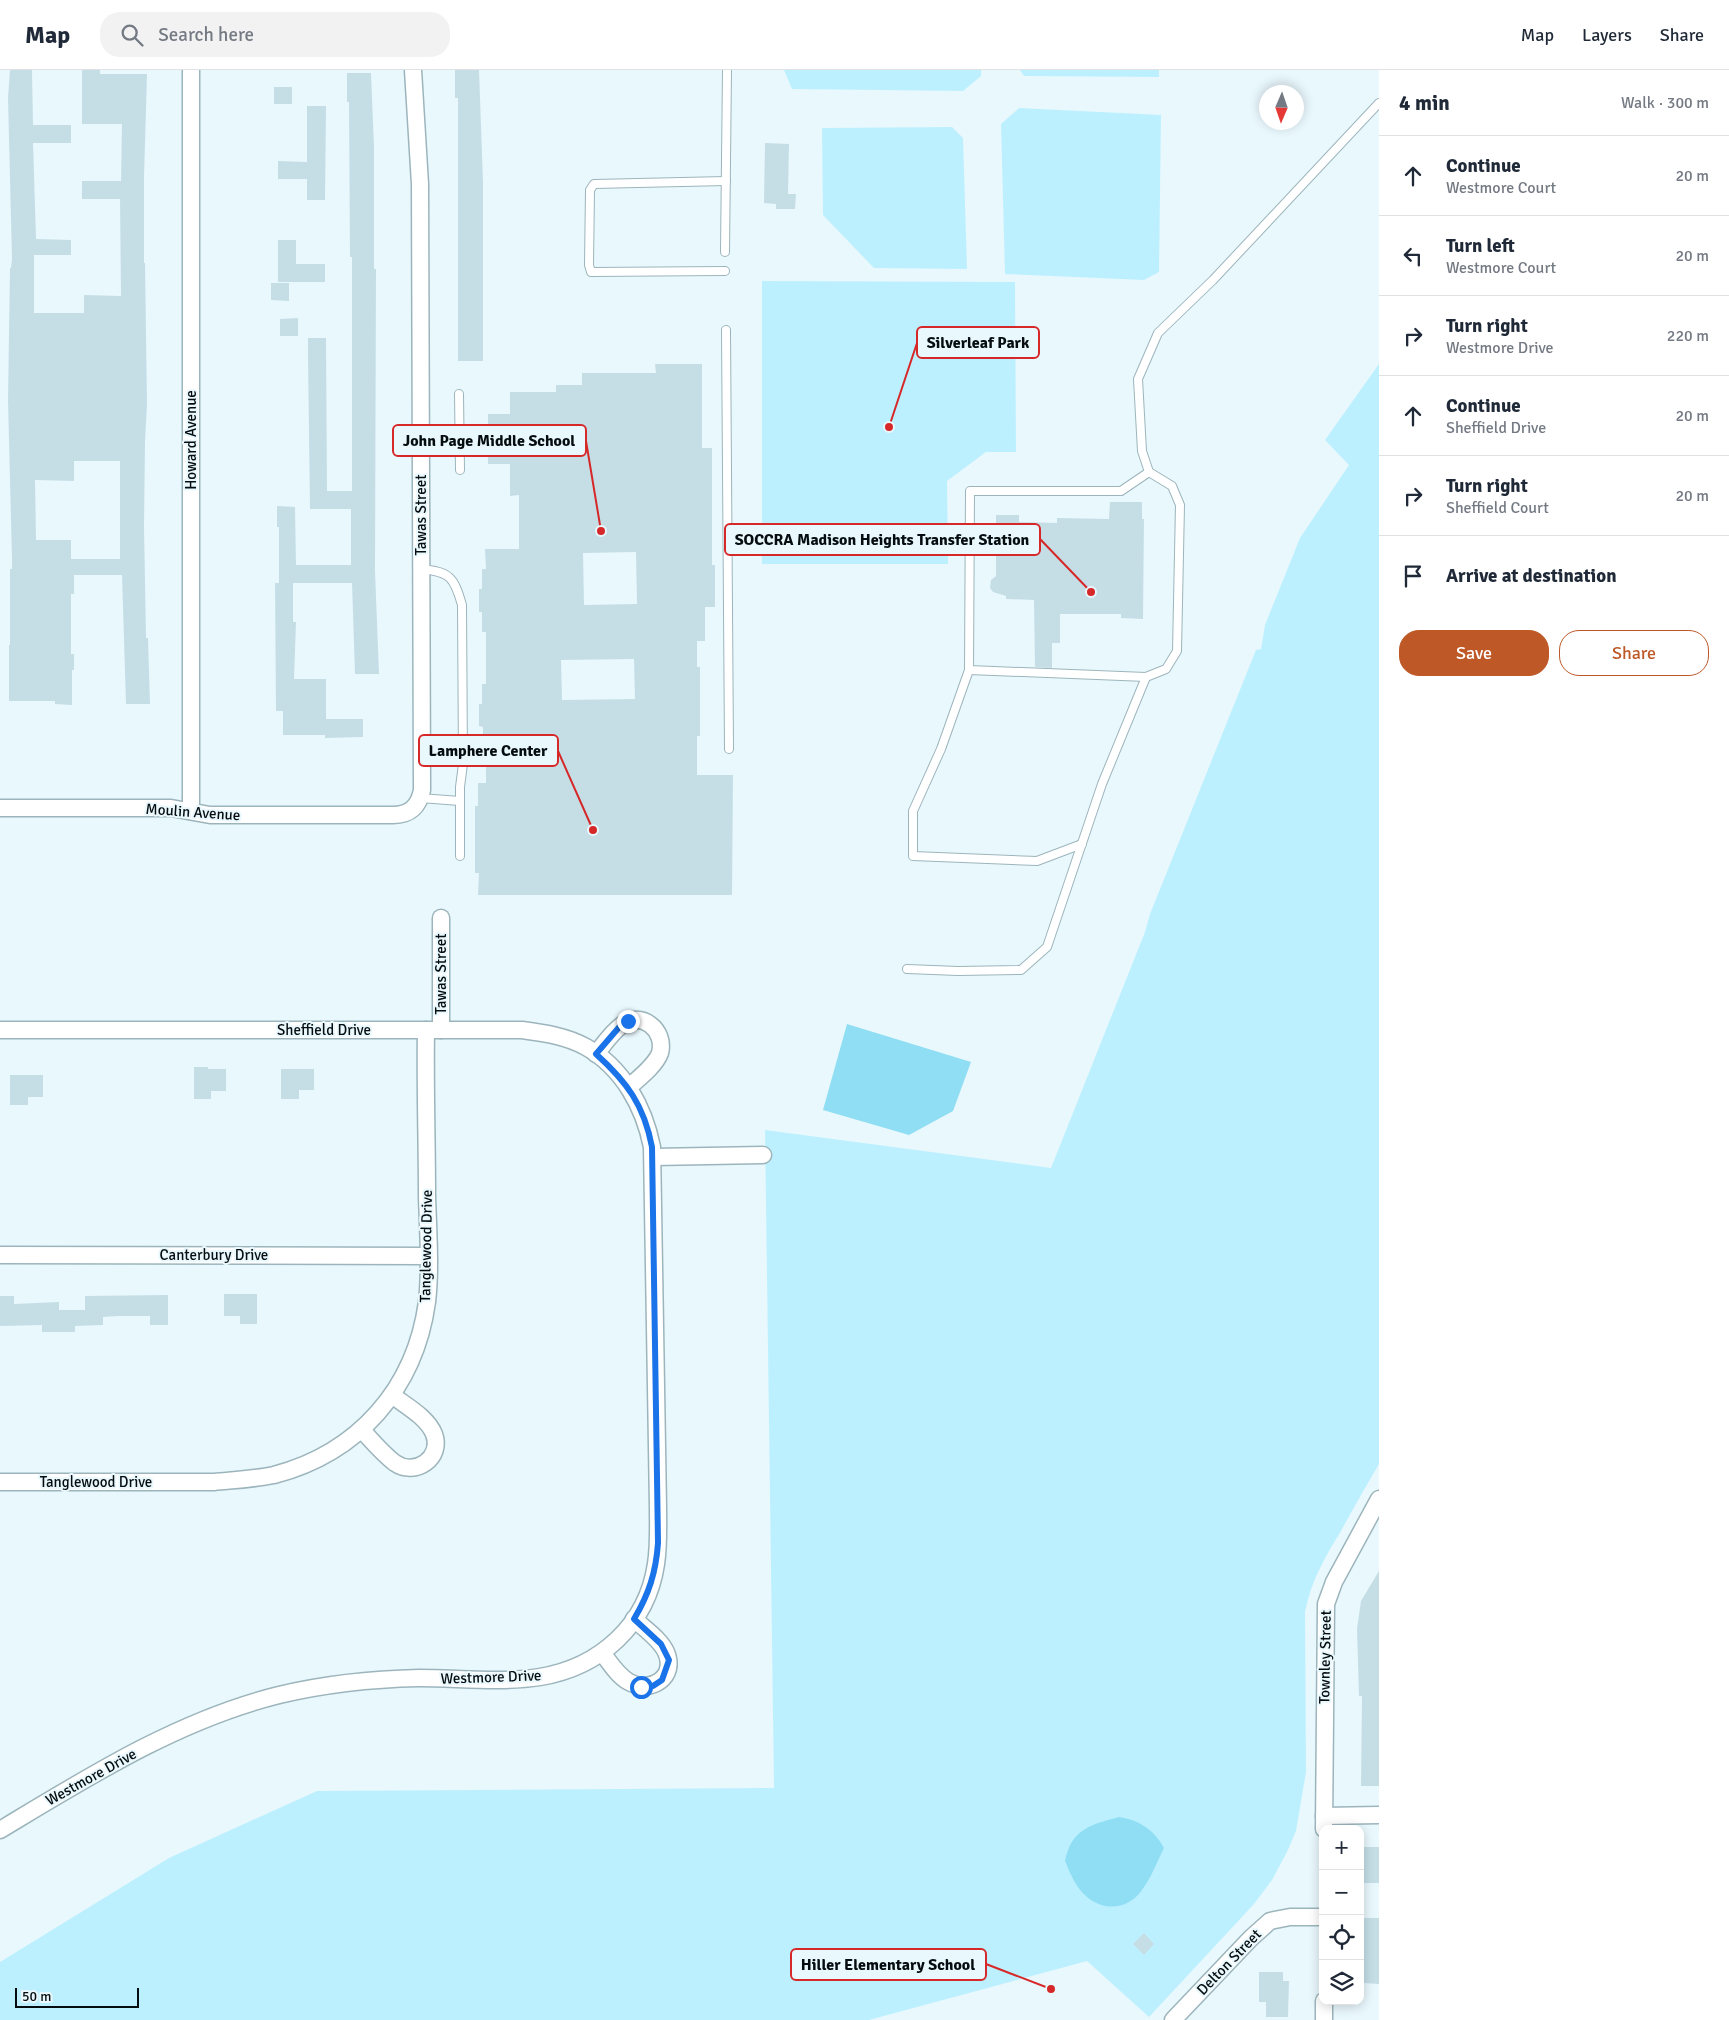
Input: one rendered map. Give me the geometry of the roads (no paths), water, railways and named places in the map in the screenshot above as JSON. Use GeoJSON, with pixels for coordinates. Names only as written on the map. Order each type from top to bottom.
{"type":"FeatureCollection","features":[{"type":"Feature","properties":{"kind":"street","name":"Howard Avenue"},"geometry":{"type":"LineString","coordinates":[[191,70],[191,811]]}},
{"type":"Feature","properties":{"kind":"street","name":"Tawas Street"},"geometry":{"type":"LineString","coordinates":[[413,70],[420,176],[422,569],[418,803]]}},
{"type":"Feature","properties":{"kind":"street","name":"Moulin Avenue"},"geometry":{"type":"LineString","coordinates":[[0,808],[171,808],[210,815],[393,816],[401,815],[418,803]]}},
{"type":"Feature","properties":{"kind":"street","name":"Tawas Street"},"geometry":{"type":"LineString","coordinates":[[433,1030],[441,918]]}},
{"type":"Feature","properties":{"kind":"street"},"geometry":{"type":"LineString","coordinates":[[596,1054],[621,1025],[628,1021],[637,1019],[654,1027],[659,1034],[660,1042],[657,1058],[629,1087]]}},
{"type":"Feature","properties":{"kind":"street","name":"Sheffield Drive"},"geometry":{"type":"LineString","coordinates":[[0,1030],[522,1030],[550,1034],[585,1046],[596,1054],[629,1087]]}},
{"type":"Feature","properties":{"kind":"street","name":"Tanglewood Drive"},"geometry":{"type":"LineString","coordinates":[[0,1482],[214,1482],[244,1480],[272,1475],[307,1464],[334,1450],[362,1430],[392,1394],[410,1362],[420,1334],[427,1302],[433,1030]]}},
{"type":"Feature","properties":{"kind":"street","name":"Westmore Drive"},"geometry":{"type":"LineString","coordinates":[[0,1830],[119,1760],[166,1736],[247,1704],[322,1686],[366,1681],[539,1677],[580,1666],[602,1654],[634,1619],[645,1601],[652,1583],[658,1543],[653,1157],[648,1126],[639,1103],[629,1087]]}},
{"type":"Feature","properties":{"kind":"street"},"geometry":{"type":"LineString","coordinates":[[653,1157],[763,1155]]}},
{"type":"Feature","properties":{"kind":"street","name":"Canterbury Drive"},"geometry":{"type":"LineString","coordinates":[[0,1255],[428,1256]]}},
{"type":"Feature","properties":{"kind":"street"},"geometry":{"type":"LineString","coordinates":[[362,1430],[395,1463],[403,1467],[417,1467],[426,1464],[435,1452],[436,1443],[431,1428],[392,1394]]}},
{"type":"Feature","properties":{"kind":"street","name":"Townley Street"},"geometry":{"type":"LineString","coordinates":[[1324,1822],[1326,1604],[1334,1582],[1379,1499]]}},
{"type":"Feature","properties":{"kind":"street"},"geometry":{"type":"LineString","coordinates":[[602,1654],[627,1681],[641,1687],[653,1686],[662,1680],[669,1660],[666,1652],[661,1644],[634,1619]]}},
{"type":"Feature","properties":{"kind":"street"},"geometry":{"type":"LineString","coordinates":[[1324,1822],[1379,1816]]}},
{"type":"Feature","properties":{"kind":"street","name":"Delton Street"},"geometry":{"type":"LineString","coordinates":[[1173,2020],[1251,1938],[1270,1921],[1290,1917],[1319,1918]]}},
{"type":"Feature","properties":{"kind":"street"},"geometry":{"type":"LineString","coordinates":[[1324,2005],[1324,2020]]}},
{"type":"Feature","properties":{"kind":"lane"},"geometry":{"type":"LineString","coordinates":[[725,252],[727,70]]}},
{"type":"Feature","properties":{"kind":"lane"},"geometry":{"type":"LineString","coordinates":[[969,670],[1146,677],[1166,669],[1177,651],[1180,505],[1172,486],[1149,472],[1142,451],[1138,379],[1158,333],[1220,273],[1379,103]]}},
{"type":"Feature","properties":{"kind":"lane"},"geometry":{"type":"LineString","coordinates":[[725,271],[591,272],[589,265],[590,190],[594,184],[726,181]]}},
{"type":"Feature","properties":{"kind":"lane"},"geometry":{"type":"LineString","coordinates":[[726,330],[729,749]]}},
{"type":"Feature","properties":{"kind":"lane"},"geometry":{"type":"LineString","coordinates":[[459,394],[460,470]]}},
{"type":"Feature","properties":{"kind":"lane"},"geometry":{"type":"LineString","coordinates":[[421,438],[459,438]]}},
{"type":"Feature","properties":{"kind":"lane"},"geometry":{"type":"LineString","coordinates":[[1082,844],[1037,861],[914,856],[913,811],[942,749],[969,670],[970,491],[1121,491],[1149,472]]}},
{"type":"Feature","properties":{"kind":"lane"},"geometry":{"type":"LineString","coordinates":[[422,569],[441,571],[451,579],[457,587],[462,605],[463,764],[460,801],[460,856]]}},
{"type":"Feature","properties":{"kind":"lane"},"geometry":{"type":"LineString","coordinates":[[907,969],[958,971],[1021,970],[1047,947],[1102,784],[1146,677]]}},
{"type":"Feature","properties":{"kind":"lane"},"geometry":{"type":"LineString","coordinates":[[418,803],[460,801]]}},
{"type":"Feature","properties":{"kind":"place","name":"Silverleaf Park"},"geometry":{"type":"Point","coordinates":[889,427]}},
{"type":"Feature","properties":{"kind":"place","name":"John Page Middle School"},"geometry":{"type":"Point","coordinates":[601,531]}},
{"type":"Feature","properties":{"kind":"place","name":"SOCCRA Madison Heights Transfer Station"},"geometry":{"type":"Point","coordinates":[1091,592]}},
{"type":"Feature","properties":{"kind":"place","name":"Lamphere Center"},"geometry":{"type":"Point","coordinates":[593,830]}},
{"type":"Feature","properties":{"kind":"place","name":"Hiller Elementary School"},"geometry":{"type":"Point","coordinates":[1051,1989]}}]}
